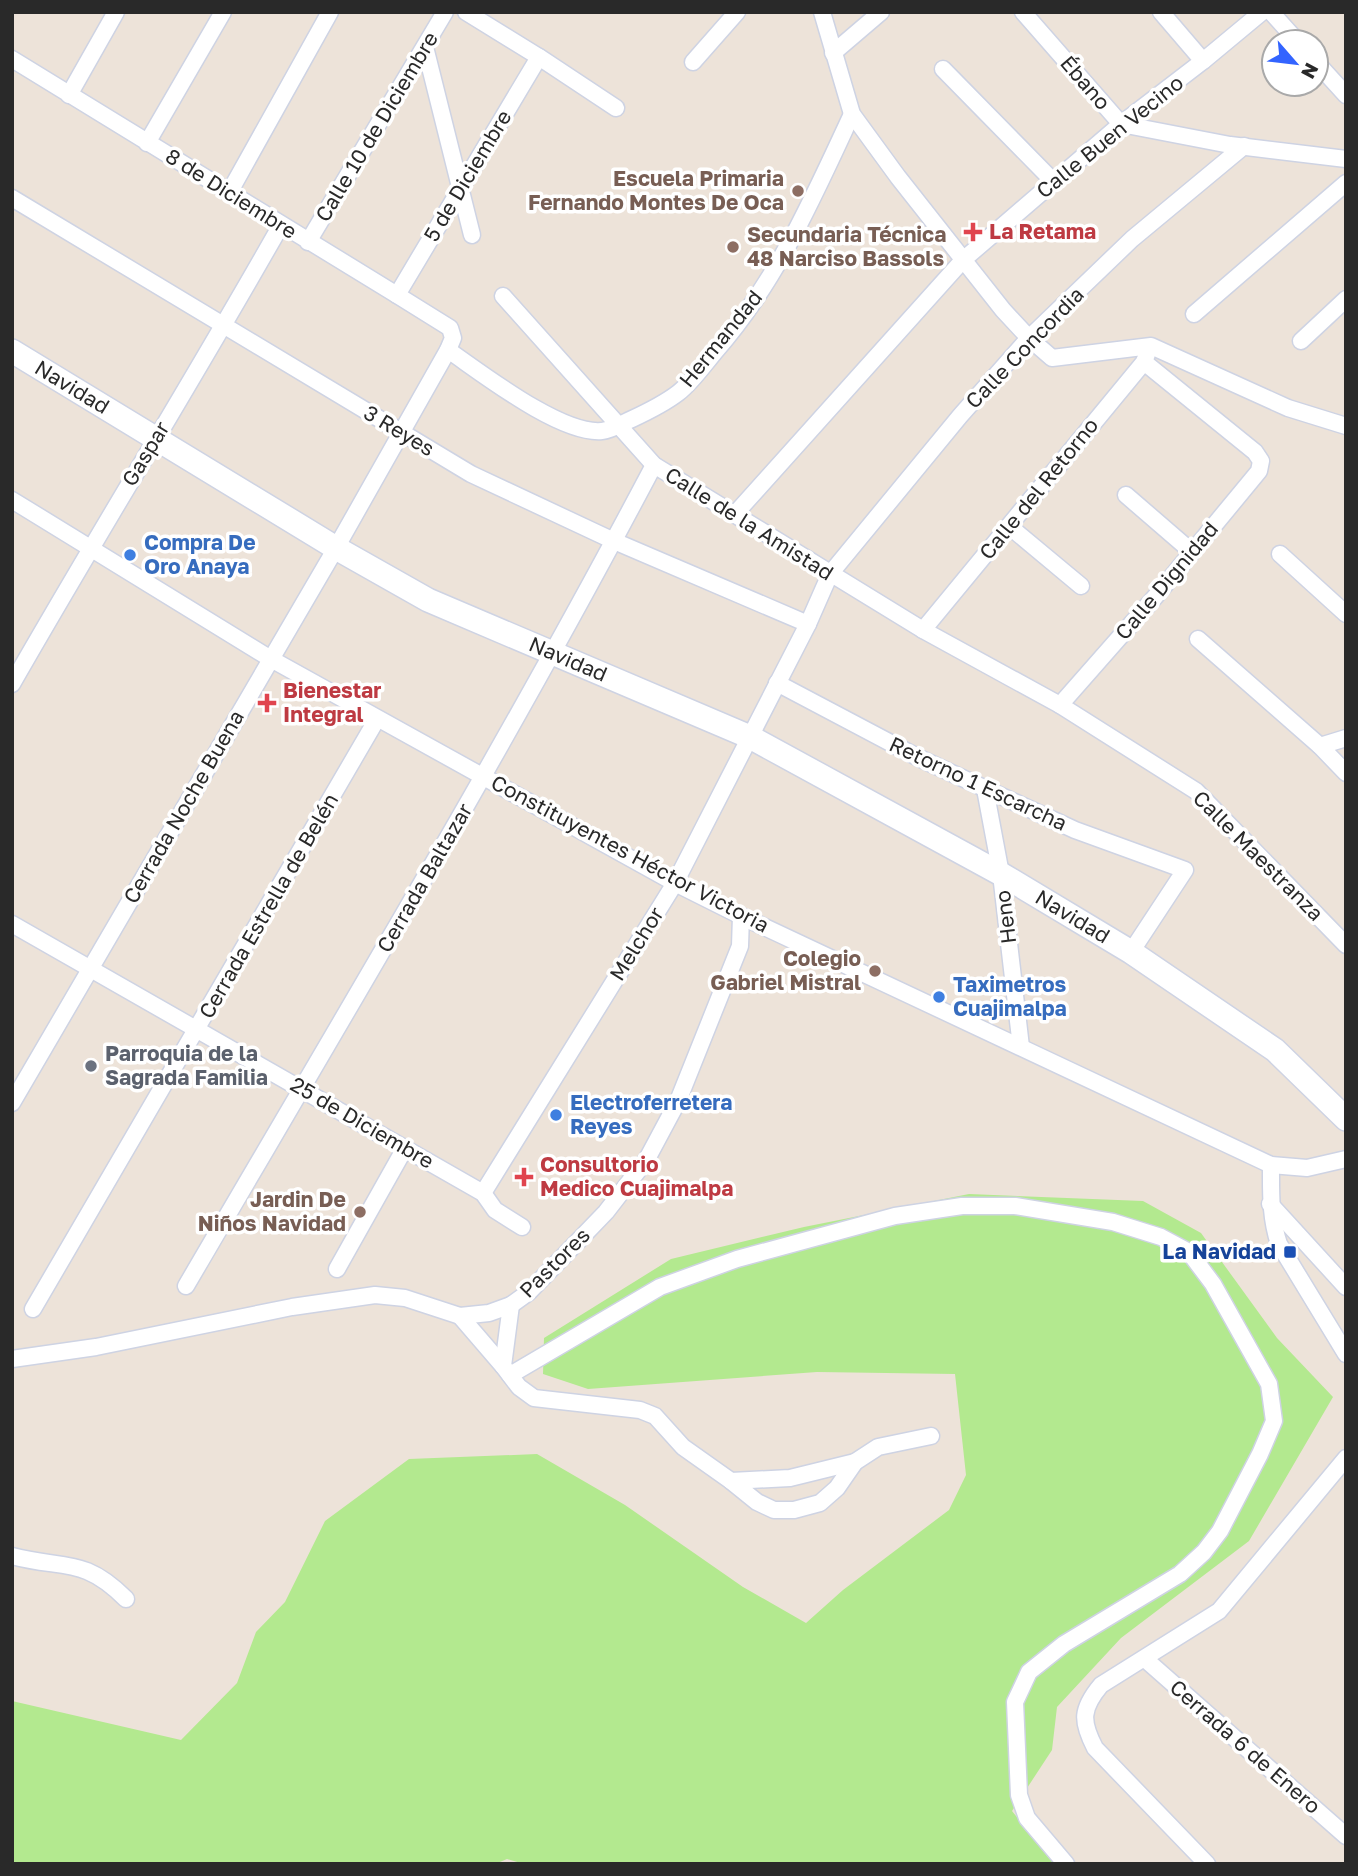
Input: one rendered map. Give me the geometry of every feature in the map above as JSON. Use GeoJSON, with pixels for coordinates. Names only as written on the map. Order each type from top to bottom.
{"type":"FeatureCollection","features":[{"type":"Feature","properties":{"kind":"street"},"geometry":{"type":"LineString","coordinates":[[69,95],[116,12]]}},
{"type":"Feature","properties":{"kind":"street"},"geometry":{"type":"LineString","coordinates":[[147,143],[223,12]]}},
{"type":"Feature","properties":{"kind":"street"},"geometry":{"type":"LineString","coordinates":[[229,193],[330,12]]}},
{"type":"Feature","properties":{"kind":"street","name":"Calle 10 de Diciembre"},"geometry":{"type":"LineString","coordinates":[[308,242],[445,12]]}},
{"type":"Feature","properties":{"kind":"street"},"geometry":{"type":"LineString","coordinates":[[466,12],[616,108]]}},
{"type":"Feature","properties":{"kind":"street"},"geometry":{"type":"LineString","coordinates":[[693,62],[737,12]]}},
{"type":"Feature","properties":{"kind":"street"},"geometry":{"type":"LineString","coordinates":[[822,12],[852,114],[963,260],[1029,338],[1052,358],[1151,346],[1288,408],[1346,426]]}},
{"type":"Feature","properties":{"kind":"street"},"geometry":{"type":"LineString","coordinates":[[833,53],[881,12]]}},
{"type":"Feature","properties":{"kind":"street","name":"Ébano"},"geometry":{"type":"LineString","coordinates":[[1023,12],[1121,124],[1244,146],[1346,159]]}},
{"type":"Feature","properties":{"kind":"street"},"geometry":{"type":"LineString","coordinates":[[1161,12],[1203,61]]}},
{"type":"Feature","properties":{"kind":"street","name":"Calle Buen Vecino"},"geometry":{"type":"LineString","coordinates":[[735,514],[963,260],[1121,124],[1262,12]]}},
{"type":"Feature","properties":{"kind":"street"},"geometry":{"type":"LineString","coordinates":[[1271,12],[1285,28]]}},
{"type":"Feature","properties":{"kind":"street"},"geometry":{"type":"LineString","coordinates":[[425,47],[472,235]]}},
{"type":"Feature","properties":{"kind":"street","name":"5 de Diciembre"},"geometry":{"type":"LineString","coordinates":[[397,295],[539,57]]}},
{"type":"Feature","properties":{"kind":"street","name":"8 de Diciembre"},"geometry":{"type":"LineString","coordinates":[[12,59],[450,328]]}},
{"type":"Feature","properties":{"kind":"street"},"geometry":{"type":"LineString","coordinates":[[943,69],[1054,182]]}},
{"type":"Feature","properties":{"kind":"street"},"geometry":{"type":"LineString","coordinates":[[1330,77],[1346,95]]}},
{"type":"Feature","properties":{"kind":"street","name":"Hermandad"},"geometry":{"type":"LineString","coordinates":[[619,424],[679,392],[734,331],[770,278],[802,221],[852,114]]}},
{"type":"Feature","properties":{"kind":"street","name":"Calle Concordia"},"geometry":{"type":"LineString","coordinates":[[830,574],[960,416],[1029,338],[1132,239],[1244,146]]}},
{"type":"Feature","properties":{"kind":"street"},"geometry":{"type":"LineString","coordinates":[[1194,314],[1346,183]]}},
{"type":"Feature","properties":{"kind":"street","name":"3 Reyes"},"geometry":{"type":"LineString","coordinates":[[12,198],[471,474],[614,541],[808,624]]}},
{"type":"Feature","properties":{"kind":"street","name":"Gaspar"},"geometry":{"type":"LineString","coordinates":[[12,684],[281,225]]}},
{"type":"Feature","properties":{"kind":"street","name":"Calle de la Amistad"},"geometry":{"type":"LineString","coordinates":[[503,296],[654,465],[923,630],[1060,705]]}},
{"type":"Feature","properties":{"kind":"street"},"geometry":{"type":"LineString","coordinates":[[1301,341],[1346,299]]}},
{"type":"Feature","properties":{"kind":"street","name":"Cerrada Noche Buena"},"geometry":{"type":"LineString","coordinates":[[12,1103],[449,350],[453,338],[450,328]]}},
{"type":"Feature","properties":{"kind":"street","name":"Calle del Retorno"},"geometry":{"type":"LineString","coordinates":[[923,630],[1144,362],[1151,346]]}},
{"type":"Feature","properties":{"kind":"street"},"geometry":{"type":"LineString","coordinates":[[449,350],[524,401],[573,426],[604,431],[619,424]]}},
{"type":"Feature","properties":{"kind":"street","name":"Navidad"},"geometry":{"type":"LineString","coordinates":[[12,351],[336,548],[428,600],[750,737],[1001,874],[1131,953],[1275,1051],[1346,1119]]}},
{"type":"Feature","properties":{"kind":"street","name":"Calle Dignidad"},"geometry":{"type":"LineString","coordinates":[[1060,705],[1259,471],[1261,461],[1255,452],[1144,362]]}},
{"type":"Feature","properties":{"kind":"street","name":"Cerrada Baltazar"},"geometry":{"type":"LineString","coordinates":[[186,1286],[485,776],[654,465]]}},
{"type":"Feature","properties":{"kind":"street"},"geometry":{"type":"LineString","coordinates":[[1126,495],[1192,552]]}},
{"type":"Feature","properties":{"kind":"street","name":"Constituyentes Héctor Victoria"},"geometry":{"type":"LineString","coordinates":[[12,500],[271,659],[675,883],[1271,1165]]}},
{"type":"Feature","properties":{"kind":"street"},"geometry":{"type":"LineString","coordinates":[[1009,526],[1081,586]]}},
{"type":"Feature","properties":{"kind":"street"},"geometry":{"type":"LineString","coordinates":[[1280,554],[1346,614]]}},
{"type":"Feature","properties":{"kind":"street","name":"Melchor"},"geometry":{"type":"LineString","coordinates":[[483,1193],[675,883],[808,624],[830,574]]}},
{"type":"Feature","properties":{"kind":"street"},"geometry":{"type":"LineString","coordinates":[[1198,639],[1320,746],[1346,773]]}},
{"type":"Feature","properties":{"kind":"street","name":"Retorno 1 Escarcha"},"geometry":{"type":"LineString","coordinates":[[777,683],[919,758],[1074,830],[1185,870],[1131,953]]}},
{"type":"Feature","properties":{"kind":"street","name":"Calle Maestranza"},"geometry":{"type":"LineString","coordinates":[[1060,705],[1196,791],[1346,945]]}},
{"type":"Feature","properties":{"kind":"street","name":"Cerrada Estrella de Belén"},"geometry":{"type":"LineString","coordinates":[[33,1309],[377,719]]}},
{"type":"Feature","properties":{"kind":"street"},"geometry":{"type":"LineString","coordinates":[[1320,746],[1346,738]]}},
{"type":"Feature","properties":{"kind":"street","name":"Heno"},"geometry":{"type":"LineString","coordinates":[[985,789],[1001,874],[1021,1047]]}},
{"type":"Feature","properties":{"kind":"street","name":"Pastores"},"geometry":{"type":"LineString","coordinates":[[12,1359],[96,1347],[292,1307],[375,1295],[405,1298],[460,1316],[489,1313],[510,1306],[529,1292],[606,1212],[647,1159],[678,1101],[740,946],[741,916]]}},
{"type":"Feature","properties":{"kind":"street","name":"25 de Diciembre"},"geometry":{"type":"LineString","coordinates":[[12,924],[483,1193],[495,1210],[522,1227]]}},
{"type":"Feature","properties":{"kind":"street"},"geometry":{"type":"LineString","coordinates":[[337,1269],[405,1147]]}},
{"type":"Feature","properties":{"kind":"street"},"geometry":{"type":"LineString","coordinates":[[1346,1158],[1307,1168],[1271,1165],[1270,1204],[1279,1244],[1346,1354]]}},
{"type":"Feature","properties":{"kind":"street"},"geometry":{"type":"LineString","coordinates":[[1270,1204],[1346,1287]]}},
{"type":"Feature","properties":{"kind":"street"},"geometry":{"type":"LineString","coordinates":[[507,1371],[660,1287],[737,1259],[895,1216],[962,1206],[1015,1206],[1113,1222],[1161,1237],[1189,1252],[1213,1284],[1269,1384],[1274,1421],[1261,1454],[1220,1531],[1205,1552],[1180,1574],[1064,1644],[1029,1672],[1015,1702],[1019,1795],[1027,1818],[1066,1864]]}},
{"type":"Feature","properties":{"kind":"street"},"geometry":{"type":"LineString","coordinates":[[507,1371],[510,1306]]}},
{"type":"Feature","properties":{"kind":"street"},"geometry":{"type":"LineString","coordinates":[[460,1316],[519,1387],[534,1398],[640,1410],[655,1416],[683,1447],[757,1502],[774,1510],[794,1510],[820,1503],[837,1488],[855,1462]]}},
{"type":"Feature","properties":{"kind":"street"},"geometry":{"type":"LineString","coordinates":[[732,1481],[790,1478],[855,1462],[878,1447],[931,1436]]}},
{"type":"Feature","properties":{"kind":"street"},"geometry":{"type":"LineString","coordinates":[[1207,1864],[1095,1748],[1085,1729],[1084,1713],[1091,1697],[1101,1685],[1219,1611],[1346,1458]]}},
{"type":"Feature","properties":{"kind":"street"},"geometry":{"type":"LineString","coordinates":[[12,1556],[86,1569],[110,1584],[125,1599]]}},
{"type":"Feature","properties":{"kind":"street","name":"Cerrada 6 de Enero"},"geometry":{"type":"LineString","coordinates":[[1145,1659],[1346,1836]]}},
{"type":"Feature","properties":{"kind":"green space"},"geometry":{"type":"Polygon","coordinates":[[[969,1194],[1143,1201],[1201,1233],[1277,1338],[1333,1397],[1249,1541],[1121,1638],[1057,1707],[1052,1750],[1012,1811],[1054,1864],[524,1864],[507,1859],[495,1864],[12,1864],[12,1701],[181,1740],[237,1683],[256,1632],[285,1602],[325,1521],[409,1459],[537,1454],[625,1505],[743,1587],[806,1623],[843,1590],[949,1510],[966,1475],[955,1374],[817,1372],[588,1389],[543,1374],[544,1338],[671,1259],[804,1227],[969,1194]]]}},
{"type":"Feature","properties":{"kind":"place","name":"Escuela Primaria Fernando Montes De Oca"},"geometry":{"type":"Point","coordinates":[798,191]}},
{"type":"Feature","properties":{"kind":"place","name":"La Retama"},"geometry":{"type":"Point","coordinates":[973,232]}},
{"type":"Feature","properties":{"kind":"place","name":"Secundaria Técnica 48 Narciso Bassols"},"geometry":{"type":"Point","coordinates":[733,247]}},
{"type":"Feature","properties":{"kind":"place","name":"Compra De Oro Anaya"},"geometry":{"type":"Point","coordinates":[130,555]}},
{"type":"Feature","properties":{"kind":"place","name":"Bienestar Integral"},"geometry":{"type":"Point","coordinates":[267,703]}},
{"type":"Feature","properties":{"kind":"place","name":"Colegio Gabriel Mistral"},"geometry":{"type":"Point","coordinates":[875,971]}},
{"type":"Feature","properties":{"kind":"place","name":"Taximetros Cuajimalpa"},"geometry":{"type":"Point","coordinates":[939,997]}},
{"type":"Feature","properties":{"kind":"place","name":"Parroquia de la Sagrada Familia"},"geometry":{"type":"Point","coordinates":[91,1066]}},
{"type":"Feature","properties":{"kind":"place","name":"Electroferretera Reyes"},"geometry":{"type":"Point","coordinates":[556,1115]}},
{"type":"Feature","properties":{"kind":"place","name":"Consultorio Medico Cuajimalpa"},"geometry":{"type":"Point","coordinates":[524,1177]}},
{"type":"Feature","properties":{"kind":"place","name":"Jardin De Niños Navidad"},"geometry":{"type":"Point","coordinates":[360,1212]}},
{"type":"Feature","properties":{"kind":"place","name":"La Navidad"},"geometry":{"type":"Point","coordinates":[1290,1252]}}]}
